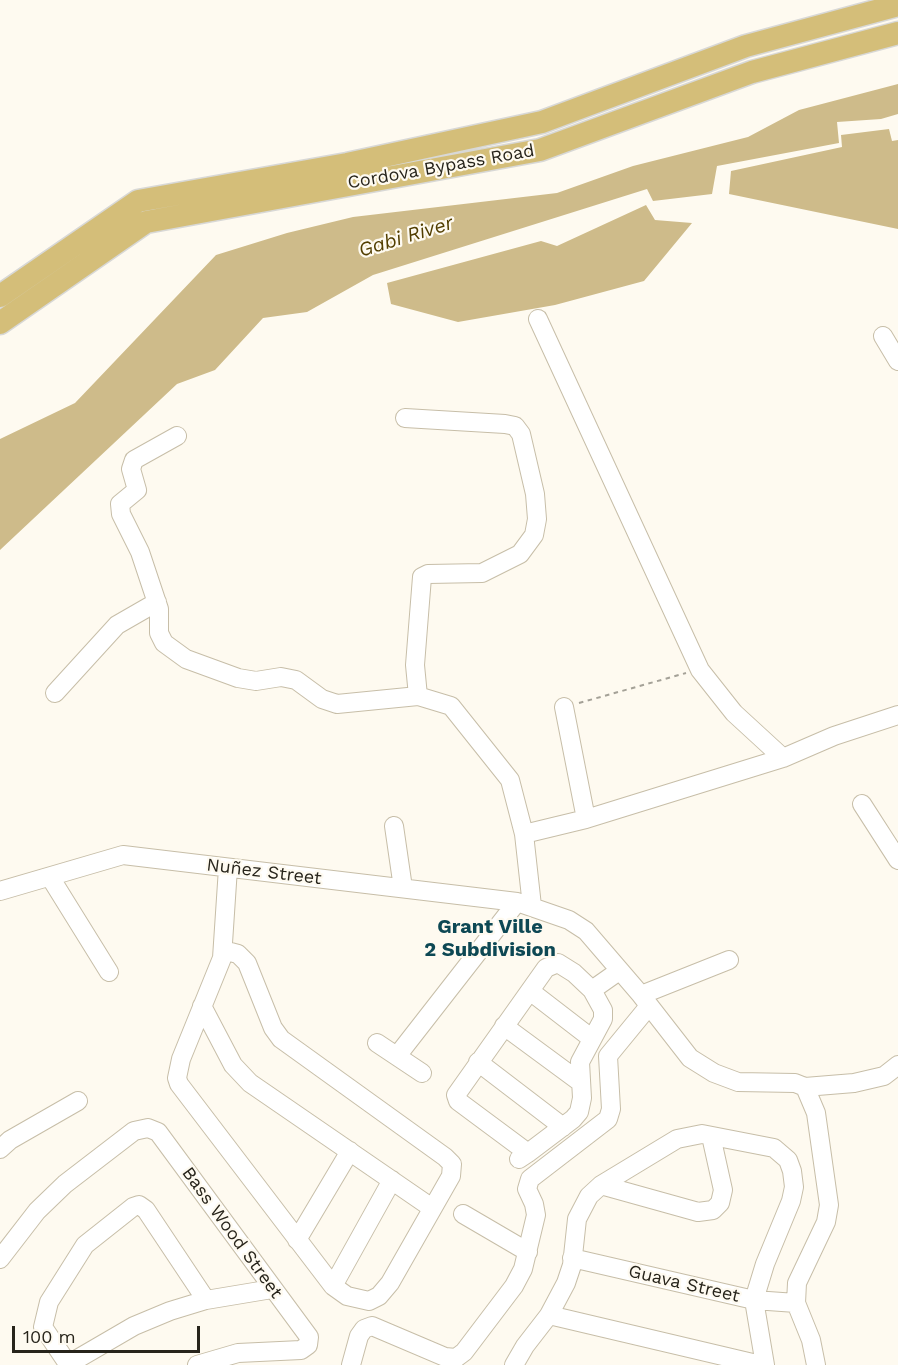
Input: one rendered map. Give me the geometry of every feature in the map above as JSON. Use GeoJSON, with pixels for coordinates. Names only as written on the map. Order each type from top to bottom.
{"type":"FeatureCollection","features":[{"type":"Feature","properties":{"kind":"main road","name":"Cordova Bypass Road"},"geometry":{"type":"LineString","coordinates":[[0,296],[138,201],[347,164],[542,122],[746,46],[886,5]]}},
{"type":"Feature","properties":{"kind":"main road","name":"Cordova Bypass Road"},"geometry":{"type":"LineString","coordinates":[[0,323],[146,222],[540,150],[752,72],[889,35]]}},
{"type":"Feature","properties":{"kind":"street"},"geometry":{"type":"LineString","coordinates":[[886,5],[889,35]]}},
{"type":"Feature","properties":{"kind":"street"},"geometry":{"type":"LineString","coordinates":[[538,319],[700,670],[734,713],[783,758]]}},
{"type":"Feature","properties":{"kind":"street"},"geometry":{"type":"LineString","coordinates":[[883,336],[898,361]]}},
{"type":"Feature","properties":{"kind":"street"},"geometry":{"type":"LineString","coordinates":[[405,418],[515,426],[523,444],[535,494],[537,519],[534,535],[520,554],[482,573],[428,574],[422,578],[415,665],[418,696]]}},
{"type":"Feature","properties":{"kind":"street"},"geometry":{"type":"LineString","coordinates":[[177,436],[134,460],[131,469],[137,490],[120,504],[121,514],[140,552],[157,602],[159,633],[164,643],[186,658],[228,674],[256,681],[281,677],[296,680],[322,699],[337,704],[418,696],[451,706],[510,780],[524,834],[524,904],[397,1056]]}},
{"type":"Feature","properties":{"kind":"street"},"geometry":{"type":"LineString","coordinates":[[55,693],[117,625],[157,602]]}},
{"type":"Feature","properties":{"kind":"street"},"geometry":{"type":"LineString","coordinates":[[564,707],[586,819]]}},
{"type":"Feature","properties":{"kind":"street"},"geometry":{"type":"LineString","coordinates":[[524,834],[586,819],[783,758],[834,736],[898,715]]}},
{"type":"Feature","properties":{"kind":"street"},"geometry":{"type":"LineString","coordinates":[[862,804],[898,860]]}},
{"type":"Feature","properties":{"kind":"street"},"geometry":{"type":"LineString","coordinates":[[394,825],[403,888]]}},
{"type":"Feature","properties":{"kind":"street","name":"Nuñez Street"},"geometry":{"type":"LineString","coordinates":[[0,891],[123,855],[524,904],[569,920],[586,931],[690,1058],[714,1073],[738,1082],[795,1083],[805,1087],[854,1083],[896,1071]]}},
{"type":"Feature","properties":{"kind":"street"},"geometry":{"type":"LineString","coordinates":[[223,950],[238,954],[248,963],[273,1028],[281,1039],[450,1161],[453,1167],[451,1176],[390,1283],[379,1296],[369,1301],[355,1299],[333,1286],[179,1084],[177,1078],[181,1059],[223,950],[228,868]]}},
{"type":"Feature","properties":{"kind":"street"},"geometry":{"type":"LineString","coordinates":[[50,877],[109,972]]}},
{"type":"Feature","properties":{"kind":"street"},"geometry":{"type":"LineString","coordinates":[[351,1365],[359,1336],[364,1329],[372,1326],[446,1357],[461,1356],[514,1286],[528,1252],[536,1208],[528,1194],[527,1184],[533,1175],[608,1119],[611,1109],[608,1056],[645,1001],[729,960]]}},
{"type":"Feature","properties":{"kind":"street"},"geometry":{"type":"LineString","coordinates":[[555,963],[567,968],[592,990],[604,1014],[579,1062],[582,1103],[579,1112],[523,1156],[457,1100],[458,1090],[546,968],[555,963]]}},
{"type":"Feature","properties":{"kind":"street"},"geometry":{"type":"LineString","coordinates":[[592,990],[619,971]]}},
{"type":"Feature","properties":{"kind":"street"},"geometry":{"type":"LineString","coordinates":[[530,991],[591,1038]]}},
{"type":"Feature","properties":{"kind":"street"},"geometry":{"type":"LineString","coordinates":[[202,1006],[233,1065],[243,1076],[432,1208]]}},
{"type":"Feature","properties":{"kind":"street"},"geometry":{"type":"LineString","coordinates":[[504,1026],[580,1082]]}},
{"type":"Feature","properties":{"kind":"street"},"geometry":{"type":"LineString","coordinates":[[377,1043],[422,1073]]}},
{"type":"Feature","properties":{"kind":"street"},"geometry":{"type":"LineString","coordinates":[[478,1062],[563,1126]]}},
{"type":"Feature","properties":{"kind":"street"},"geometry":{"type":"LineString","coordinates":[[805,1087],[816,1113],[829,1205],[826,1221],[797,1282],[796,1303],[811,1340],[816,1365]]}},
{"type":"Feature","properties":{"kind":"street"},"geometry":{"type":"LineString","coordinates":[[0,1149],[10,1140],[78,1101]]}},
{"type":"Feature","properties":{"kind":"street","name":"Bass Wood Street"},"geometry":{"type":"LineString","coordinates":[[5,1238],[65,1184],[134,1131],[148,1128],[162,1136],[306,1332],[309,1343],[301,1350],[249,1352],[196,1365]]}},
{"type":"Feature","properties":{"kind":"street"},"geometry":{"type":"LineString","coordinates":[[514,1365],[525,1346],[549,1315],[566,1282],[577,1219],[589,1196],[601,1185],[677,1139],[690,1135],[711,1136],[768,1146],[784,1155],[792,1171],[793,1194],[754,1299],[763,1365],[549,1315]]}},
{"type":"Feature","properties":{"kind":"street"},"geometry":{"type":"LineString","coordinates":[[601,1185],[698,1212],[713,1210],[720,1203],[723,1190],[711,1136]]}},
{"type":"Feature","properties":{"kind":"street"},"geometry":{"type":"LineString","coordinates":[[297,1240],[350,1151]]}},
{"type":"Feature","properties":{"kind":"street"},"geometry":{"type":"LineString","coordinates":[[333,1286],[392,1180]]}},
{"type":"Feature","properties":{"kind":"street"},"geometry":{"type":"LineString","coordinates":[[206,1300],[146,1210],[135,1205],[85,1245],[49,1302],[43,1327],[68,1365],[134,1326],[206,1300],[273,1289]]}},
{"type":"Feature","properties":{"kind":"street"},"geometry":{"type":"LineString","coordinates":[[464,1214],[528,1252]]}},
{"type":"Feature","properties":{"kind":"street"},"geometry":{"type":"LineString","coordinates":[[0,1259],[5,1238]]}},
{"type":"Feature","properties":{"kind":"street","name":"Guava Street"},"geometry":{"type":"LineString","coordinates":[[572,1258],[754,1299],[796,1303]]}},
{"type":"Feature","properties":{"kind":"path"},"geometry":{"type":"LineString","coordinates":[[564,707],[700,670]]}},
{"type":"Feature","properties":{"kind":"water","name":"Gabi River"},"geometry":{"type":"Polygon","coordinates":[[[898,84],[898,114],[881,119],[837,122],[839,143],[717,166],[712,194],[653,201],[647,189],[373,275],[307,312],[263,318],[215,370],[177,384],[0,550],[0,439],[75,403],[216,255],[287,233],[353,217],[557,193],[633,166],[748,137],[799,110],[898,84]]]}},
{"type":"Feature","properties":{"kind":"water"},"geometry":{"type":"Polygon","coordinates":[[[889,129],[892,141],[898,140],[898,229],[729,194],[731,171],[842,147],[841,135],[889,129]]]}},
{"type":"Feature","properties":{"kind":"water"},"geometry":{"type":"Polygon","coordinates":[[[646,205],[655,220],[692,223],[644,281],[555,305],[458,322],[391,304],[387,283],[541,241],[557,246],[646,205]]]}},
{"type":"Feature","properties":{"kind":"district","name":"Grant Ville 2 Subdivision"},"geometry":{"type":"Point","coordinates":[490,938]}}]}
